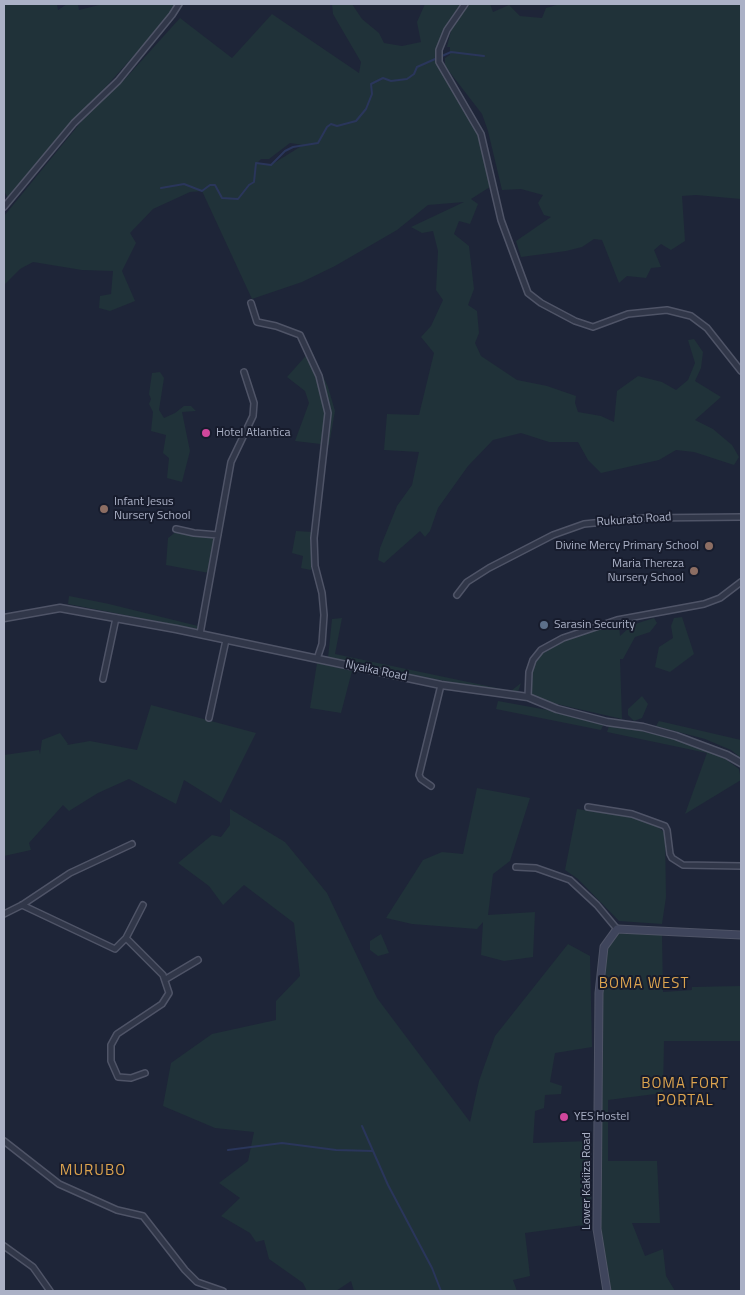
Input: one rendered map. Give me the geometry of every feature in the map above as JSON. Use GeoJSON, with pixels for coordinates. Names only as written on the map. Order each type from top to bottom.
{"type":"FeatureCollection","features":[{"type":"Feature","properties":{"kind":"main road"},"geometry":{"type":"LineString","coordinates":[[617,929],[741,935]]}},
{"type":"Feature","properties":{"kind":"main road","name":"Lower Kakiiza Road"},"geometry":{"type":"LineString","coordinates":[[607,1291],[597,1229],[599,993],[604,947],[617,929]]}},
{"type":"Feature","properties":{"kind":"street"},"geometry":{"type":"LineString","coordinates":[[5,206],[74,124],[118,81],[179,4]]}},
{"type":"Feature","properties":{"kind":"street"},"geometry":{"type":"LineString","coordinates":[[465,4],[447,30],[439,50],[439,62],[481,134],[501,220],[528,292],[541,303],[575,321],[593,327],[628,314],[667,310],[691,316],[707,328],[741,371]]}},
{"type":"Feature","properties":{"kind":"street"},"geometry":{"type":"LineString","coordinates":[[4,198],[5,206]]}},
{"type":"Feature","properties":{"kind":"street"},"geometry":{"type":"LineString","coordinates":[[251,303],[257,322],[276,326],[300,335],[320,376],[328,413],[314,538],[315,566],[322,593],[324,615],[322,644],[317,659]]}},
{"type":"Feature","properties":{"kind":"street"},"geometry":{"type":"LineString","coordinates":[[200,634],[231,462],[253,416],[254,403],[244,372]]}},
{"type":"Feature","properties":{"kind":"street","name":"Rukurato Road"},"geometry":{"type":"LineString","coordinates":[[456,595],[467,582],[489,568],[553,536],[584,524],[637,518],[741,517]]}},
{"type":"Feature","properties":{"kind":"street"},"geometry":{"type":"LineString","coordinates":[[176,529],[218,535]]}},
{"type":"Feature","properties":{"kind":"street"},"geometry":{"type":"LineString","coordinates":[[528,697],[529,672],[533,660],[542,650],[563,638],[617,620],[704,604],[720,598],[741,582]]}},
{"type":"Feature","properties":{"kind":"street","name":"Nyaika Road"},"geometry":{"type":"LineString","coordinates":[[4,618],[60,608],[200,634],[441,685],[528,697],[607,722],[643,727],[676,736],[722,753],[741,763]]}},
{"type":"Feature","properties":{"kind":"street"},"geometry":{"type":"LineString","coordinates":[[103,679],[116,618]]}},
{"type":"Feature","properties":{"kind":"street"},"geometry":{"type":"LineString","coordinates":[[209,718],[226,640]]}},
{"type":"Feature","properties":{"kind":"street"},"geometry":{"type":"LineString","coordinates":[[431,786],[420,779],[419,775],[441,685]]}},
{"type":"Feature","properties":{"kind":"street"},"geometry":{"type":"LineString","coordinates":[[588,807],[632,814],[664,826],[667,830],[672,858],[683,865],[741,866]]}},
{"type":"Feature","properties":{"kind":"street"},"geometry":{"type":"LineString","coordinates":[[4,914],[22,905],[70,873],[132,844]]}},
{"type":"Feature","properties":{"kind":"street"},"geometry":{"type":"LineString","coordinates":[[516,867],[536,868],[570,880],[597,904],[617,929]]}},
{"type":"Feature","properties":{"kind":"street"},"geometry":{"type":"LineString","coordinates":[[22,905],[108,948],[114,949],[126,938],[143,905]]}},
{"type":"Feature","properties":{"kind":"street"},"geometry":{"type":"LineString","coordinates":[[126,938],[166,979],[169,994],[167,1000],[118,1034],[111,1045],[111,1061],[118,1077],[131,1078],[145,1073]]}},
{"type":"Feature","properties":{"kind":"street"},"geometry":{"type":"LineString","coordinates":[[166,979],[198,960]]}},
{"type":"Feature","properties":{"kind":"street"},"geometry":{"type":"LineString","coordinates":[[4,1141],[59,1184],[117,1210],[144,1216],[185,1270],[197,1282],[223,1291]]}},
{"type":"Feature","properties":{"kind":"street"},"geometry":{"type":"LineString","coordinates":[[4,1246],[33,1267],[50,1291]]}},
{"type":"Feature","properties":{"kind":"shaded area"},"geometry":{"type":"Polygon","coordinates":[[[4,4],[57,4],[58,10],[67,4],[78,4],[79,10],[103,4],[177,4],[172,13],[86,109],[9,200],[4,191],[4,4]]]}},
{"type":"Feature","properties":{"kind":"shaded area"},"geometry":{"type":"Polygon","coordinates":[[[332,4],[352,4],[362,19],[379,33],[384,43],[402,46],[421,42],[417,22],[425,4],[461,5],[448,22],[435,60],[484,137],[493,185],[471,199],[478,204],[470,224],[459,221],[454,234],[469,246],[474,289],[468,305],[477,311],[479,333],[475,343],[481,356],[517,380],[547,386],[576,396],[575,403],[578,412],[601,416],[614,422],[617,391],[638,376],[662,382],[676,390],[688,380],[695,363],[688,340],[694,339],[703,352],[701,368],[695,381],[721,397],[695,420],[713,429],[732,445],[739,457],[734,465],[694,452],[676,450],[659,460],[601,473],[588,460],[578,442],[549,442],[521,433],[493,440],[468,466],[438,508],[430,531],[425,537],[420,531],[384,563],[378,560],[380,548],[397,506],[412,485],[419,452],[384,450],[387,414],[419,415],[434,353],[421,337],[431,326],[443,300],[436,290],[438,251],[433,231],[422,233],[411,227],[464,202],[428,205],[397,230],[335,266],[302,282],[252,299],[202,191],[190,192],[153,209],[130,233],[136,243],[122,271],[135,301],[110,311],[99,308],[100,296],[111,294],[113,271],[82,270],[33,262],[20,269],[4,285],[4,216],[81,122],[125,79],[180,18],[232,58],[272,14],[359,73],[361,62],[333,14],[332,4]],[[290,143],[269,159],[261,159],[257,163],[271,165],[303,145],[290,143]]]}},
{"type":"Feature","properties":{"kind":"shaded area"},"geometry":{"type":"Polygon","coordinates":[[[470,4],[490,4],[493,12],[509,5],[520,16],[542,18],[546,8],[560,4],[741,4],[741,199],[696,195],[682,196],[685,241],[671,250],[661,244],[654,250],[661,267],[651,268],[646,278],[627,276],[619,283],[602,240],[594,239],[582,247],[566,251],[521,257],[516,241],[551,217],[544,215],[538,203],[543,195],[521,189],[502,190],[482,114],[445,66],[445,58],[450,55],[450,47],[447,47],[452,26],[470,4]]]}},
{"type":"Feature","properties":{"kind":"shaded area"},"geometry":{"type":"Polygon","coordinates":[[[311,350],[328,387],[335,411],[329,445],[295,441],[309,403],[305,391],[287,377],[311,350]]]}},
{"type":"Feature","properties":{"kind":"shaded area"},"geometry":{"type":"Polygon","coordinates":[[[160,372],[164,378],[159,410],[164,418],[184,406],[191,406],[196,411],[182,412],[190,451],[182,482],[167,478],[169,458],[163,453],[166,435],[151,431],[153,412],[149,404],[151,399],[149,394],[152,373],[160,372]]]}},
{"type":"Feature","properties":{"kind":"shaded area"},"geometry":{"type":"Polygon","coordinates":[[[316,501],[319,501],[311,570],[301,568],[303,556],[292,553],[296,531],[312,532],[316,501]]]}},
{"type":"Feature","properties":{"kind":"shaded area"},"geometry":{"type":"Polygon","coordinates":[[[177,531],[216,536],[209,573],[166,565],[168,538],[177,531]]]}},
{"type":"Feature","properties":{"kind":"shaded area"},"geometry":{"type":"Polygon","coordinates":[[[69,596],[198,626],[197,629],[68,604],[69,596]]]}},
{"type":"Feature","properties":{"kind":"shaded area"},"geometry":{"type":"Polygon","coordinates":[[[682,617],[694,654],[670,672],[655,667],[659,647],[673,638],[671,626],[674,618],[682,617]]]}},
{"type":"Feature","properties":{"kind":"shaded area"},"geometry":{"type":"Polygon","coordinates":[[[342,618],[335,654],[511,691],[521,683],[517,695],[328,658],[332,619],[342,618]]]}},
{"type":"Feature","properties":{"kind":"shaded area"},"geometry":{"type":"Polygon","coordinates":[[[654,618],[657,623],[650,632],[635,637],[623,659],[620,659],[622,719],[526,697],[535,658],[569,637],[619,623],[620,636],[632,625],[654,618]]]}},
{"type":"Feature","properties":{"kind":"shaded area"},"geometry":{"type":"Polygon","coordinates":[[[317,663],[352,671],[341,713],[310,708],[317,663]]]}},
{"type":"Feature","properties":{"kind":"shaded area"},"geometry":{"type":"Polygon","coordinates":[[[642,696],[648,704],[642,718],[634,721],[628,715],[628,709],[642,696]]]}},
{"type":"Feature","properties":{"kind":"shaded area"},"geometry":{"type":"Polygon","coordinates":[[[498,701],[604,723],[601,730],[496,709],[498,701]]]}},
{"type":"Feature","properties":{"kind":"shaded area"},"geometry":{"type":"Polygon","coordinates":[[[151,705],[256,733],[221,803],[184,780],[176,804],[129,779],[98,793],[69,811],[63,805],[29,843],[31,850],[4,856],[4,755],[39,750],[40,754],[42,740],[60,733],[67,745],[90,741],[137,750],[151,705]]]}},
{"type":"Feature","properties":{"kind":"shaded area"},"geometry":{"type":"Polygon","coordinates":[[[659,721],[741,740],[741,758],[731,750],[705,739],[656,726],[659,721]]]}},
{"type":"Feature","properties":{"kind":"shaded area"},"geometry":{"type":"Polygon","coordinates":[[[610,723],[689,743],[720,755],[739,769],[741,780],[685,814],[707,753],[607,732],[610,723]]]}},
{"type":"Feature","properties":{"kind":"shaded area"},"geometry":{"type":"Polygon","coordinates":[[[477,788],[530,798],[510,861],[493,874],[488,915],[535,912],[533,957],[504,961],[481,955],[483,922],[477,929],[412,924],[386,918],[423,860],[442,852],[463,854],[477,788]]]}},
{"type":"Feature","properties":{"kind":"shaded area"},"geometry":{"type":"Polygon","coordinates":[[[230,809],[285,842],[327,893],[377,998],[470,1122],[479,1081],[495,1036],[568,944],[590,956],[592,1047],[555,1053],[550,1082],[562,1086],[561,1094],[545,1095],[544,1108],[535,1111],[533,1143],[590,1141],[591,1224],[525,1233],[530,1276],[513,1280],[517,1291],[354,1291],[351,1281],[336,1291],[307,1291],[303,1283],[269,1259],[264,1240],[256,1242],[250,1233],[221,1216],[240,1198],[219,1183],[248,1161],[254,1132],[215,1128],[163,1106],[171,1063],[212,1034],[276,1020],[276,1001],[300,976],[294,923],[244,885],[223,905],[209,886],[178,863],[212,835],[221,837],[230,825],[230,809]]]}},
{"type":"Feature","properties":{"kind":"shaded area"},"geometry":{"type":"Polygon","coordinates":[[[577,809],[631,817],[653,823],[665,833],[666,897],[662,924],[619,921],[578,879],[565,870],[577,809]]]}},
{"type":"Feature","properties":{"kind":"shaded area"},"geometry":{"type":"Polygon","coordinates":[[[628,932],[662,935],[663,992],[692,990],[692,987],[741,986],[741,1041],[664,1041],[663,1093],[608,1100],[608,1161],[657,1161],[660,1223],[632,1223],[645,1256],[663,1249],[666,1276],[675,1291],[609,1291],[600,1222],[601,994],[606,949],[610,941],[618,934],[628,932]]]}},
{"type":"Feature","properties":{"kind":"shaded area"},"geometry":{"type":"Polygon","coordinates":[[[381,934],[389,953],[378,956],[370,950],[370,941],[381,934]]]}},
{"type":"Feature","properties":{"kind":"waterway"},"geometry":{"type":"LineString","coordinates":[[161,188],[184,184],[202,191],[210,185],[215,185],[222,198],[238,199],[249,185],[254,182],[256,163],[271,165],[285,151],[293,147],[318,143],[327,127],[331,124],[337,126],[356,121],[366,109],[372,94],[371,84],[383,78],[391,81],[407,79],[414,74],[417,67],[451,52],[484,56]]}},
{"type":"Feature","properties":{"kind":"waterway"},"geometry":{"type":"LineString","coordinates":[[362,1126],[388,1185],[432,1268],[441,1291]]}},
{"type":"Feature","properties":{"kind":"waterway"},"geometry":{"type":"LineString","coordinates":[[228,1150],[282,1143],[336,1150],[373,1151]]}},
{"type":"Feature","properties":{"kind":"place","name":"Hotel Atlantica"},"geometry":{"type":"Point","coordinates":[206,433]}},
{"type":"Feature","properties":{"kind":"place","name":"Infant Jesus Nursery School"},"geometry":{"type":"Point","coordinates":[104,509]}},
{"type":"Feature","properties":{"kind":"place","name":"Divine Mercy Primary School"},"geometry":{"type":"Point","coordinates":[709,546]}},
{"type":"Feature","properties":{"kind":"place","name":"Maria Thereza Nursery School"},"geometry":{"type":"Point","coordinates":[694,571]}},
{"type":"Feature","properties":{"kind":"place","name":"Sarasin Security"},"geometry":{"type":"Point","coordinates":[544,625]}},
{"type":"Feature","properties":{"kind":"place","name":"YES Hostel"},"geometry":{"type":"Point","coordinates":[564,1117]}},
{"type":"Feature","properties":{"kind":"district","name":"BOMA WEST"},"geometry":{"type":"Point","coordinates":[644,984]}},
{"type":"Feature","properties":{"kind":"district","name":"BOMA FORT PORTAL"},"geometry":{"type":"Point","coordinates":[685,1092]}},
{"type":"Feature","properties":{"kind":"district","name":"MURUBO"},"geometry":{"type":"Point","coordinates":[93,1171]}}]}
